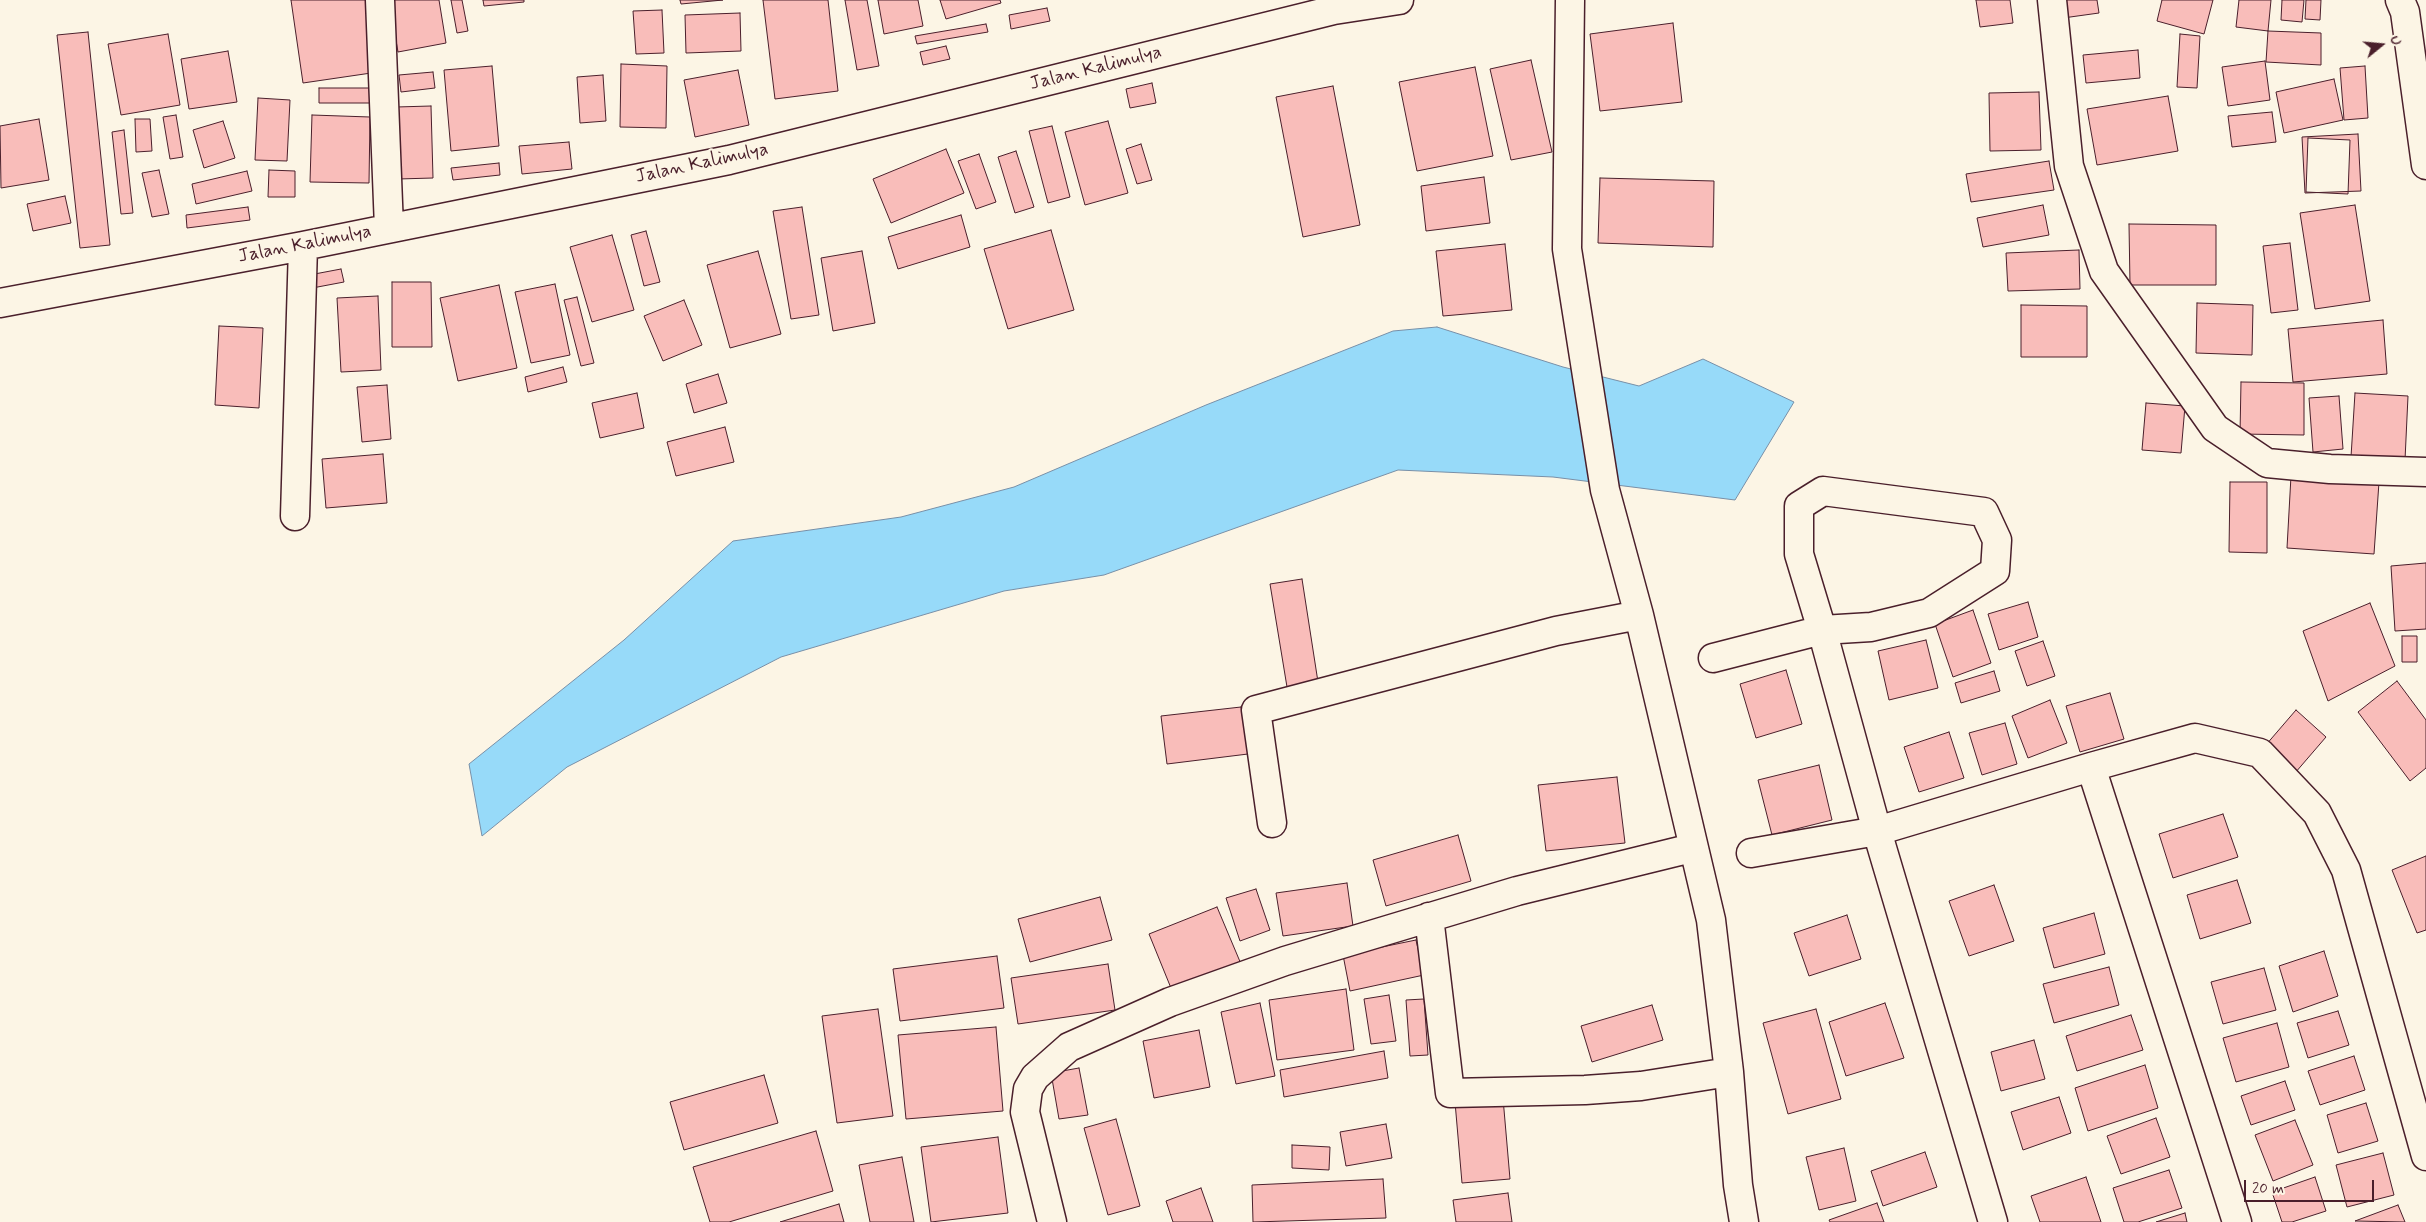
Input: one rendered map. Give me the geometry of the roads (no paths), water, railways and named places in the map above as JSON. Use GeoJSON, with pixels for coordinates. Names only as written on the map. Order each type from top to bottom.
{"type":"FeatureCollection","features":[{"type":"Feature","properties":{"kind":"street"},"geometry":{"type":"LineString","coordinates":[[380,0],[389,228]]}},
{"type":"Feature","properties":{"kind":"street","name":"Jalan Kalimulya"},"geometry":{"type":"LineString","coordinates":[[0,303],[303,246],[729,160],[1334,10],[1399,0]]}},
{"type":"Feature","properties":{"kind":"street"},"geometry":{"type":"LineString","coordinates":[[1570,0],[1568,249],[1605,490],[1639,615],[1710,920],[1729,1072],[1738,1185],[1744,1222]]}},
{"type":"Feature","properties":{"kind":"street"},"geometry":{"type":"LineString","coordinates":[[2052,0],[2070,166],[2104,271],[2215,428],[2267,464],[2330,469],[2426,472]]}},
{"type":"Feature","properties":{"kind":"street"},"geometry":{"type":"LineString","coordinates":[[2410,12],[2426,165]]}},
{"type":"Feature","properties":{"kind":"street"},"geometry":{"type":"LineString","coordinates":[[295,516],[303,246]]}},
{"type":"Feature","properties":{"kind":"street"},"geometry":{"type":"LineString","coordinates":[[1713,658],[1822,630],[1872,627],[1929,613],[1995,571],[1997,540],[1984,512],[1823,491],[1799,506],[1799,554],[1822,630],[1877,831],[1993,1222]]}},
{"type":"Feature","properties":{"kind":"street"},"geometry":{"type":"LineString","coordinates":[[1272,823],[1256,710],[1556,631],[1639,615]]}},
{"type":"Feature","properties":{"kind":"street"},"geometry":{"type":"LineString","coordinates":[[1751,853],[1877,831],[2195,738],[2260,753],[2316,813],[2346,870],[2426,1156]]}},
{"type":"Feature","properties":{"kind":"street"},"geometry":{"type":"LineString","coordinates":[[2091,767],[2237,1222]]}},
{"type":"Feature","properties":{"kind":"street"},"geometry":{"type":"LineString","coordinates":[[1052,1222],[1025,1112],[1028,1089],[1035,1077],[1069,1048],[1170,1002],[1285,962],[1517,890],[1692,848]]}},
{"type":"Feature","properties":{"kind":"street"},"geometry":{"type":"LineString","coordinates":[[1429,917],[1450,1093],[1585,1090],[1641,1086],[1729,1072]]}},
{"type":"Feature","properties":{"kind":"water"},"geometry":{"type":"Polygon","coordinates":[[[1437,327],[1563,367],[1639,386],[1703,359],[1794,402],[1735,500],[1553,477],[1398,470],[1104,575],[1004,591],[781,657],[567,767],[482,836],[469,764],[624,640],[733,541],[901,517],[1014,487],[1206,405],[1393,331],[1437,327]]]}}]}
